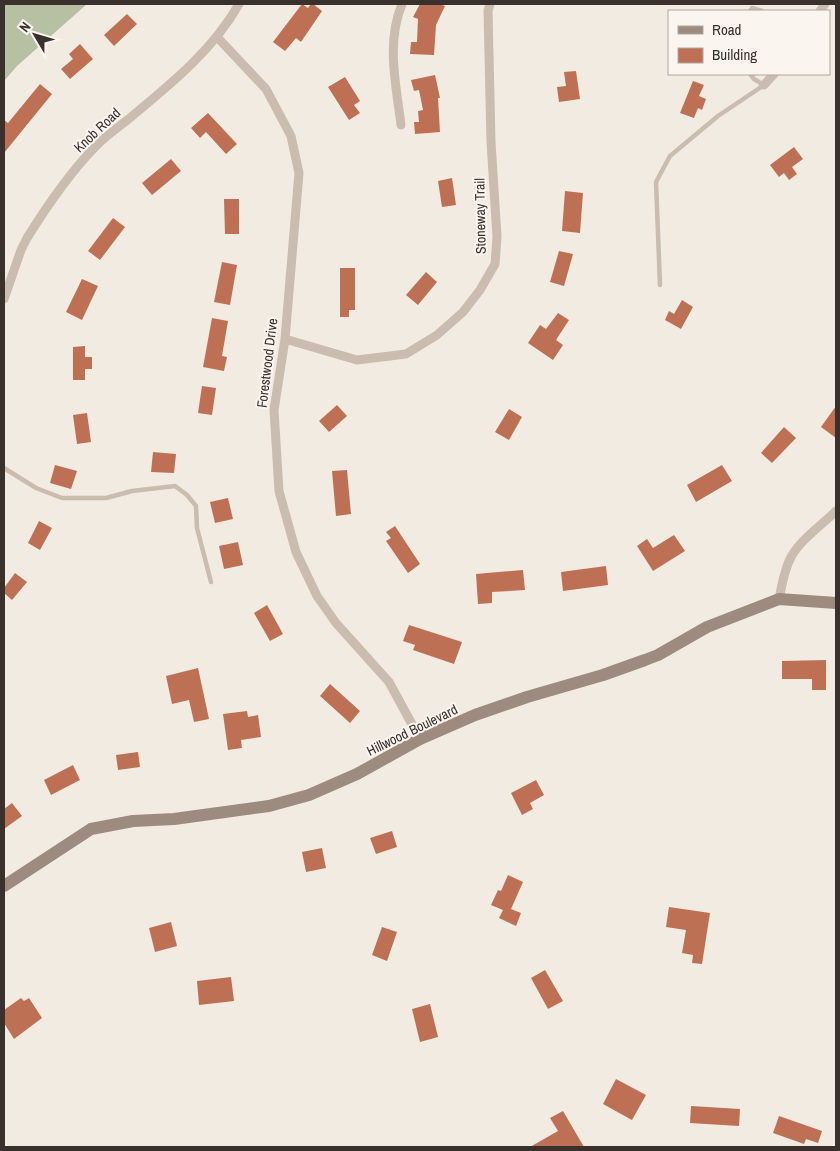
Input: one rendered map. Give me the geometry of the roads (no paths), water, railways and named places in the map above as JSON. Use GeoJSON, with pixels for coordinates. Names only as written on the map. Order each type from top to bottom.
{"type":"FeatureCollection","features":[{"type":"Feature","properties":{"kind":"street","name":"Knob Road"},"geometry":{"type":"LineString","coordinates":[[4,299],[17,259],[27,238],[74,170],[96,146],[199,58],[217,37],[239,4]]}},
{"type":"Feature","properties":{"kind":"street"},"geometry":{"type":"LineString","coordinates":[[401,125],[392,55],[396,20],[402,4]]}},
{"type":"Feature","properties":{"kind":"street","name":"Stoneway Trail"},"geometry":{"type":"LineString","coordinates":[[285,339],[357,360],[406,354],[437,335],[454,321],[486,281],[495,264],[497,237],[488,68],[488,11],[490,4]]}},
{"type":"Feature","properties":{"kind":"street","name":"Forestwood Drive"},"geometry":{"type":"LineString","coordinates":[[217,37],[266,89],[291,136],[300,173],[285,339],[274,410],[279,490],[296,552],[317,596],[336,623],[389,682],[420,739]]}},
{"type":"Feature","properties":{"kind":"street"},"geometry":{"type":"LineString","coordinates":[[764,85],[773,75]]}},
{"type":"Feature","properties":{"kind":"street"},"geometry":{"type":"LineString","coordinates":[[779,599],[784,575],[792,556],[808,537],[836,511]]}},
{"type":"Feature","properties":{"kind":"street","name":"Hillwood Boulevard"},"geometry":{"type":"LineString","coordinates":[[4,886],[91,828],[133,821],[174,819],[269,806],[309,795],[357,774],[420,739],[475,716],[517,700],[603,675],[658,655],[707,628],[779,599],[836,603]]}},
{"type":"Feature","properties":{"kind":"lane"},"geometry":{"type":"LineString","coordinates":[[660,285],[656,182],[670,156],[718,116],[764,85],[751,75]]}},
{"type":"Feature","properties":{"kind":"lane"},"geometry":{"type":"LineString","coordinates":[[4,468],[36,488],[62,498],[106,498],[132,491],[175,486],[187,494],[196,506],[197,528],[211,582]]}}]}
